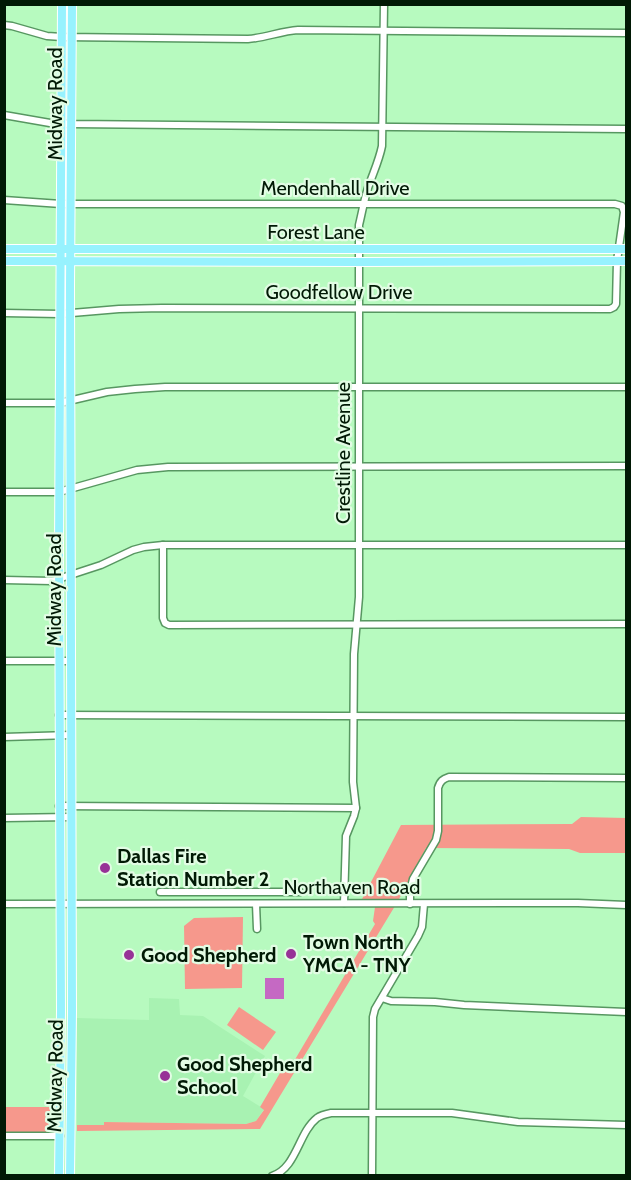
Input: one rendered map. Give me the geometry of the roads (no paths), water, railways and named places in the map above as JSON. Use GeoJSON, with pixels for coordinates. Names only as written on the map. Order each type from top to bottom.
{"type":"FeatureCollection","features":[{"type":"Feature","properties":{"kind":"main road","name":"Midway Road"},"geometry":{"type":"LineString","coordinates":[[59,1176],[62,4]]}},
{"type":"Feature","properties":{"kind":"main road","name":"Midway Road"},"geometry":{"type":"LineString","coordinates":[[70,1176],[72,4]]}},
{"type":"Feature","properties":{"kind":"main road","name":"Forest Lane"},"geometry":{"type":"LineString","coordinates":[[4,249],[623,249]]}},
{"type":"Feature","properties":{"kind":"main road","name":"Forest Lane"},"geometry":{"type":"LineString","coordinates":[[4,261],[627,261]]}},
{"type":"Feature","properties":{"kind":"street","name":"Crestline Avenue"},"geometry":{"type":"LineString","coordinates":[[344,903],[346,836],[356,808],[353,782],[353,716],[359,545],[359,225],[363,204],[378,164],[382,146],[384,4]]}},
{"type":"Feature","properties":{"kind":"street"},"geometry":{"type":"LineString","coordinates":[[4,25],[47,36],[62,37],[248,39],[298,30],[627,33]]}},
{"type":"Feature","properties":{"kind":"street"},"geometry":{"type":"LineString","coordinates":[[4,115],[61,124],[627,129]]}},
{"type":"Feature","properties":{"kind":"street","name":"Mendenhall Drive"},"geometry":{"type":"LineString","coordinates":[[4,200],[61,204],[620,205],[624,208],[623,249]]}},
{"type":"Feature","properties":{"kind":"street","name":"Goodfellow Drive"},"geometry":{"type":"LineString","coordinates":[[4,314],[60,314],[162,308],[610,309],[616,304],[617,261],[623,249]]}},
{"type":"Feature","properties":{"kind":"street"},"geometry":{"type":"LineString","coordinates":[[4,403],[60,403],[107,392],[165,387],[627,387]]}},
{"type":"Feature","properties":{"kind":"street"},"geometry":{"type":"LineString","coordinates":[[4,492],[59,492],[137,470],[168,467],[627,466]]}},
{"type":"Feature","properties":{"kind":"street"},"geometry":{"type":"LineString","coordinates":[[4,580],[52,581],[101,565],[133,550],[163,545],[627,545]]}},
{"type":"Feature","properties":{"kind":"street"},"geometry":{"type":"LineString","coordinates":[[163,545],[163,618],[169,625],[627,624]]}},
{"type":"Feature","properties":{"kind":"street"},"geometry":{"type":"LineString","coordinates":[[4,661],[71,661]]}},
{"type":"Feature","properties":{"kind":"street"},"geometry":{"type":"LineString","coordinates":[[59,715],[627,717]]}},
{"type":"Feature","properties":{"kind":"street"},"geometry":{"type":"LineString","coordinates":[[4,736],[71,735]]}},
{"type":"Feature","properties":{"kind":"street"},"geometry":{"type":"LineString","coordinates":[[410,904],[413,879],[436,840],[438,788],[444,778],[627,778]]}},
{"type":"Feature","properties":{"kind":"street"},"geometry":{"type":"LineString","coordinates":[[59,806],[356,808]]}},
{"type":"Feature","properties":{"kind":"street"},"geometry":{"type":"LineString","coordinates":[[4,818],[71,817]]}},
{"type":"Feature","properties":{"kind":"street"},"geometry":{"type":"LineString","coordinates":[[160,892],[300,892]]}},
{"type":"Feature","properties":{"kind":"street"},"geometry":{"type":"LineString","coordinates":[[188,904],[189,892]]}},
{"type":"Feature","properties":{"kind":"street"},"geometry":{"type":"LineString","coordinates":[[279,904],[280,892]]}},
{"type":"Feature","properties":{"kind":"street","name":"Northaven Road"},"geometry":{"type":"LineString","coordinates":[[4,904],[578,903],[627,905]]}},
{"type":"Feature","properties":{"kind":"street"},"geometry":{"type":"LineString","coordinates":[[256,904],[257,929]]}},
{"type":"Feature","properties":{"kind":"street"},"geometry":{"type":"LineString","coordinates":[[372,1176],[373,1017],[375,1009],[422,927],[424,904]]}},
{"type":"Feature","properties":{"kind":"street"},"geometry":{"type":"LineString","coordinates":[[382,998],[391,1001],[627,1012]]}},
{"type":"Feature","properties":{"kind":"street"},"geometry":{"type":"LineString","coordinates":[[272,1176],[286,1167],[316,1119],[331,1113],[452,1113],[518,1122],[627,1125]]}},
{"type":"Feature","properties":{"kind":"street"},"geometry":{"type":"LineString","coordinates":[[4,1136],[60,1136]]}},
{"type":"Feature","properties":{"kind":"place","name":"Dallas Fire Station Number 2"},"geometry":{"type":"Point","coordinates":[105,868]}},
{"type":"Feature","properties":{"kind":"place","name":"Town North YMCA - TNY"},"geometry":{"type":"Point","coordinates":[291,954]}},
{"type":"Feature","properties":{"kind":"place","name":"Good Shepherd"},"geometry":{"type":"Point","coordinates":[129,955]}},
{"type":"Feature","properties":{"kind":"place","name":"Good Shepherd School"},"geometry":{"type":"Point","coordinates":[165,1076]}}]}
